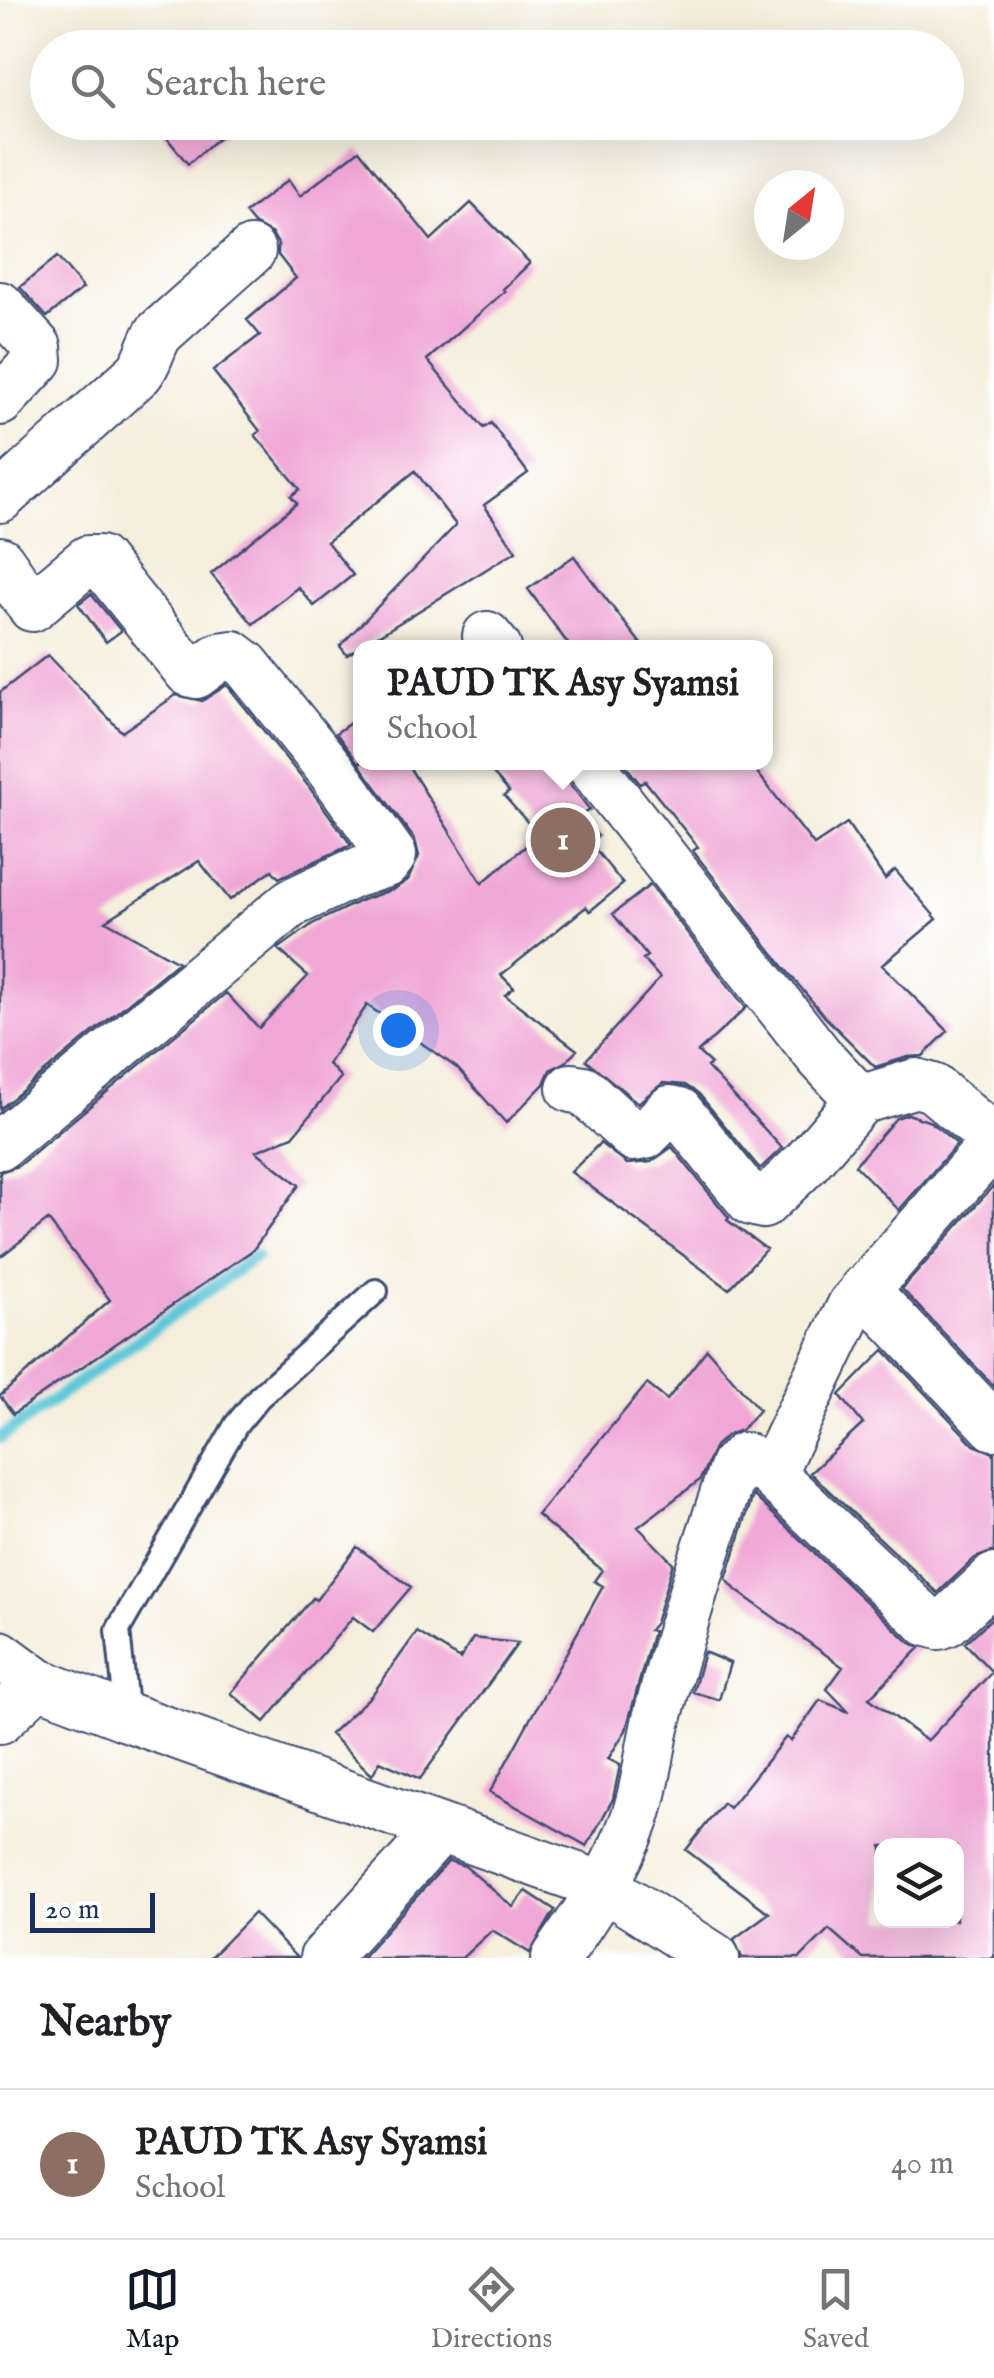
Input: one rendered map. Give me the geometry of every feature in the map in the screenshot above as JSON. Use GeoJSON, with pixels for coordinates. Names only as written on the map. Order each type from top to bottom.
{"type":"FeatureCollection","features":[{"type":"Feature","properties":{"kind":"street"},"geometry":{"type":"LineString","coordinates":[[0,498],[126,386],[147,364],[150,347],[158,334],[250,251]]}},
{"type":"Feature","properties":{"kind":"street"},"geometry":{"type":"LineString","coordinates":[[0,306],[36,347],[38,360],[0,401]]}},
{"type":"Feature","properties":{"kind":"street"},"geometry":{"type":"LineString","coordinates":[[0,561],[32,608],[88,560],[98,560],[189,672],[196,674],[218,656],[233,655],[246,665],[331,770],[392,855],[386,863],[291,902],[0,1145]]}},
{"type":"Feature","properties":{"kind":"street"},"geometry":{"type":"LineString","coordinates":[[594,770],[819,1056],[860,1100]]}},
{"type":"Feature","properties":{"kind":"street"},"geometry":{"type":"LineString","coordinates":[[571,1088],[582,1090],[634,1136],[645,1135],[670,1110],[679,1112],[751,1201],[763,1204],[806,1163],[860,1100],[916,1083],[933,1088],[994,1141],[864,1289],[760,1467]]}},
{"type":"Feature","properties":{"kind":"street"},"geometry":{"type":"LineString","coordinates":[[864,1289],[994,1426]]}},
{"type":"Feature","properties":{"kind":"street"},"geometry":{"type":"LineString","coordinates":[[556,1958],[605,1887],[635,1818],[669,1673],[710,1535],[734,1466],[744,1457],[760,1467],[928,1622],[939,1626],[948,1622],[994,1578]]}},
{"type":"Feature","properties":{"kind":"street"},"geometry":{"type":"LineString","coordinates":[[0,1656],[38,1683],[126,1717],[605,1887],[715,1958]]}},
{"type":"Feature","properties":{"kind":"street"},"geometry":{"type":"LineString","coordinates":[[0,1719],[38,1683]]}},
{"type":"Feature","properties":{"kind":"street"},"geometry":{"type":"LineString","coordinates":[[324,1958],[441,1829]]}},
{"type":"Feature","properties":{"kind":"lane"},"geometry":{"type":"LineString","coordinates":[[126,1717],[118,1630],[226,1441],[259,1396],[376,1291]]}},
{"type":"Feature","properties":{"kind":"building"},"geometry":{"type":"Polygon","coordinates":[[[169,140],[216,140],[188,164],[169,140]]]}},
{"type":"Feature","properties":{"kind":"building"},"geometry":{"type":"Polygon","coordinates":[[[359,150],[431,240],[471,203],[530,263],[505,291],[427,360],[484,428],[491,423],[528,473],[484,505],[516,551],[371,640],[353,640],[353,651],[347,655],[340,646],[456,525],[415,471],[327,542],[353,575],[314,606],[298,587],[253,624],[211,574],[297,503],[291,496],[300,489],[255,435],[260,431],[213,371],[260,335],[247,320],[296,278],[278,255],[278,244],[272,234],[254,224],[245,213],[288,180],[300,196],[359,150]]]}},
{"type":"Feature","properties":{"kind":"building"},"geometry":{"type":"Polygon","coordinates":[[[57,257],[83,288],[47,317],[20,287],[57,257]]]}},
{"type":"Feature","properties":{"kind":"building"},"geometry":{"type":"Polygon","coordinates":[[[574,556],[638,640],[565,640],[528,589],[574,556]]]}},
{"type":"Feature","properties":{"kind":"building"},"geometry":{"type":"Polygon","coordinates":[[[91,594],[121,631],[106,642],[78,604],[91,594]]]}},
{"type":"Feature","properties":{"kind":"building"},"geometry":{"type":"Polygon","coordinates":[[[48,655],[122,732],[176,695],[202,701],[227,685],[351,845],[279,878],[272,870],[230,900],[199,861],[106,921],[178,962],[0,1109],[0,692],[48,655]]]}},
{"type":"Feature","properties":{"kind":"building"},"geometry":{"type":"Polygon","coordinates":[[[353,721],[353,756],[336,733],[353,721]]]}},
{"type":"Feature","properties":{"kind":"building"},"geometry":{"type":"Polygon","coordinates":[[[363,770],[411,770],[482,883],[539,835],[504,796],[509,792],[490,770],[563,770],[590,810],[580,815],[598,836],[590,843],[623,884],[590,911],[586,907],[501,975],[514,988],[505,995],[577,1050],[566,1062],[550,1070],[544,1084],[506,1123],[457,1068],[367,1005],[328,1064],[341,1077],[293,1136],[256,1151],[299,1185],[253,1250],[13,1414],[0,1396],[110,1300],[48,1220],[0,1257],[0,1172],[18,1166],[226,993],[259,1028],[308,976],[278,949],[314,923],[408,880],[419,856],[415,840],[363,770]]]}},
{"type":"Feature","properties":{"kind":"building"},"geometry":{"type":"Polygon","coordinates":[[[629,770],[755,770],[814,845],[847,823],[885,879],[895,870],[937,919],[882,965],[948,1031],[923,1056],[875,1067],[825,1017],[693,851],[698,847],[645,781],[640,784],[629,770]]]}},
{"type":"Feature","properties":{"kind":"building"},"geometry":{"type":"Polygon","coordinates":[[[650,885],[746,1008],[698,1052],[711,1064],[707,1067],[782,1148],[760,1169],[699,1094],[685,1085],[663,1083],[638,1103],[586,1060],[660,978],[613,914],[650,885]]]}},
{"type":"Feature","properties":{"kind":"building"},"geometry":{"type":"Polygon","coordinates":[[[908,1114],[931,1122],[957,1144],[899,1210],[855,1165],[896,1118],[908,1114]]]}},
{"type":"Feature","properties":{"kind":"building"},"geometry":{"type":"Polygon","coordinates":[[[600,1143],[627,1164],[651,1162],[672,1147],[727,1220],[766,1249],[729,1289],[571,1172],[600,1143]]]}},
{"type":"Feature","properties":{"kind":"building"},"geometry":{"type":"Polygon","coordinates":[[[994,1185],[994,1386],[902,1289],[994,1185]]]}},
{"type":"Feature","properties":{"kind":"building"},"geometry":{"type":"Polygon","coordinates":[[[707,1349],[759,1410],[741,1430],[715,1446],[700,1480],[638,1527],[673,1563],[655,1623],[649,1630],[653,1631],[626,1730],[608,1759],[620,1765],[613,1799],[587,1846],[490,1792],[603,1586],[594,1581],[602,1570],[537,1515],[647,1384],[667,1400],[707,1349]]]}},
{"type":"Feature","properties":{"kind":"building"},"geometry":{"type":"Polygon","coordinates":[[[884,1350],[974,1445],[994,1453],[994,1551],[975,1558],[938,1593],[810,1473],[863,1424],[840,1395],[884,1350]]]}},
{"type":"Feature","properties":{"kind":"building"},"geometry":{"type":"Polygon","coordinates":[[[753,1495],[909,1642],[920,1648],[869,1698],[927,1741],[992,1672],[965,1643],[994,1616],[994,1958],[862,1958],[829,1929],[800,1958],[742,1958],[734,1939],[769,1913],[686,1850],[723,1803],[729,1808],[786,1737],[791,1741],[820,1700],[849,1712],[827,1689],[843,1667],[726,1579],[753,1495]]]}},
{"type":"Feature","properties":{"kind":"building"},"geometry":{"type":"Polygon","coordinates":[[[357,1547],[411,1587],[373,1632],[353,1617],[265,1722],[231,1693],[313,1598],[316,1600],[357,1547]]]}},
{"type":"Feature","properties":{"kind":"building"},"geometry":{"type":"Polygon","coordinates":[[[417,1632],[460,1659],[473,1638],[518,1643],[420,1779],[380,1761],[372,1775],[330,1734],[372,1695],[417,1632]]]}},
{"type":"Feature","properties":{"kind":"building"},"geometry":{"type":"Polygon","coordinates":[[[704,1652],[730,1663],[719,1700],[693,1692],[704,1652]]]}},
{"type":"Feature","properties":{"kind":"building"},"geometry":{"type":"Polygon","coordinates":[[[449,1861],[465,1866],[513,1907],[526,1891],[555,1910],[530,1953],[492,1930],[462,1958],[361,1958],[449,1861]]]}},
{"type":"Feature","properties":{"kind":"building"},"geometry":{"type":"Polygon","coordinates":[[[254,1913],[297,1958],[210,1958],[254,1913]]]}},
{"type":"Feature","properties":{"kind":"waterway"},"geometry":{"type":"LineString","coordinates":[[0,1438],[256,1256]]}},
{"type":"Feature","properties":{"kind":"place","name":"PAUD TK Asy Syamsi"},"geometry":{"type":"Point","coordinates":[563,840]}}]}
